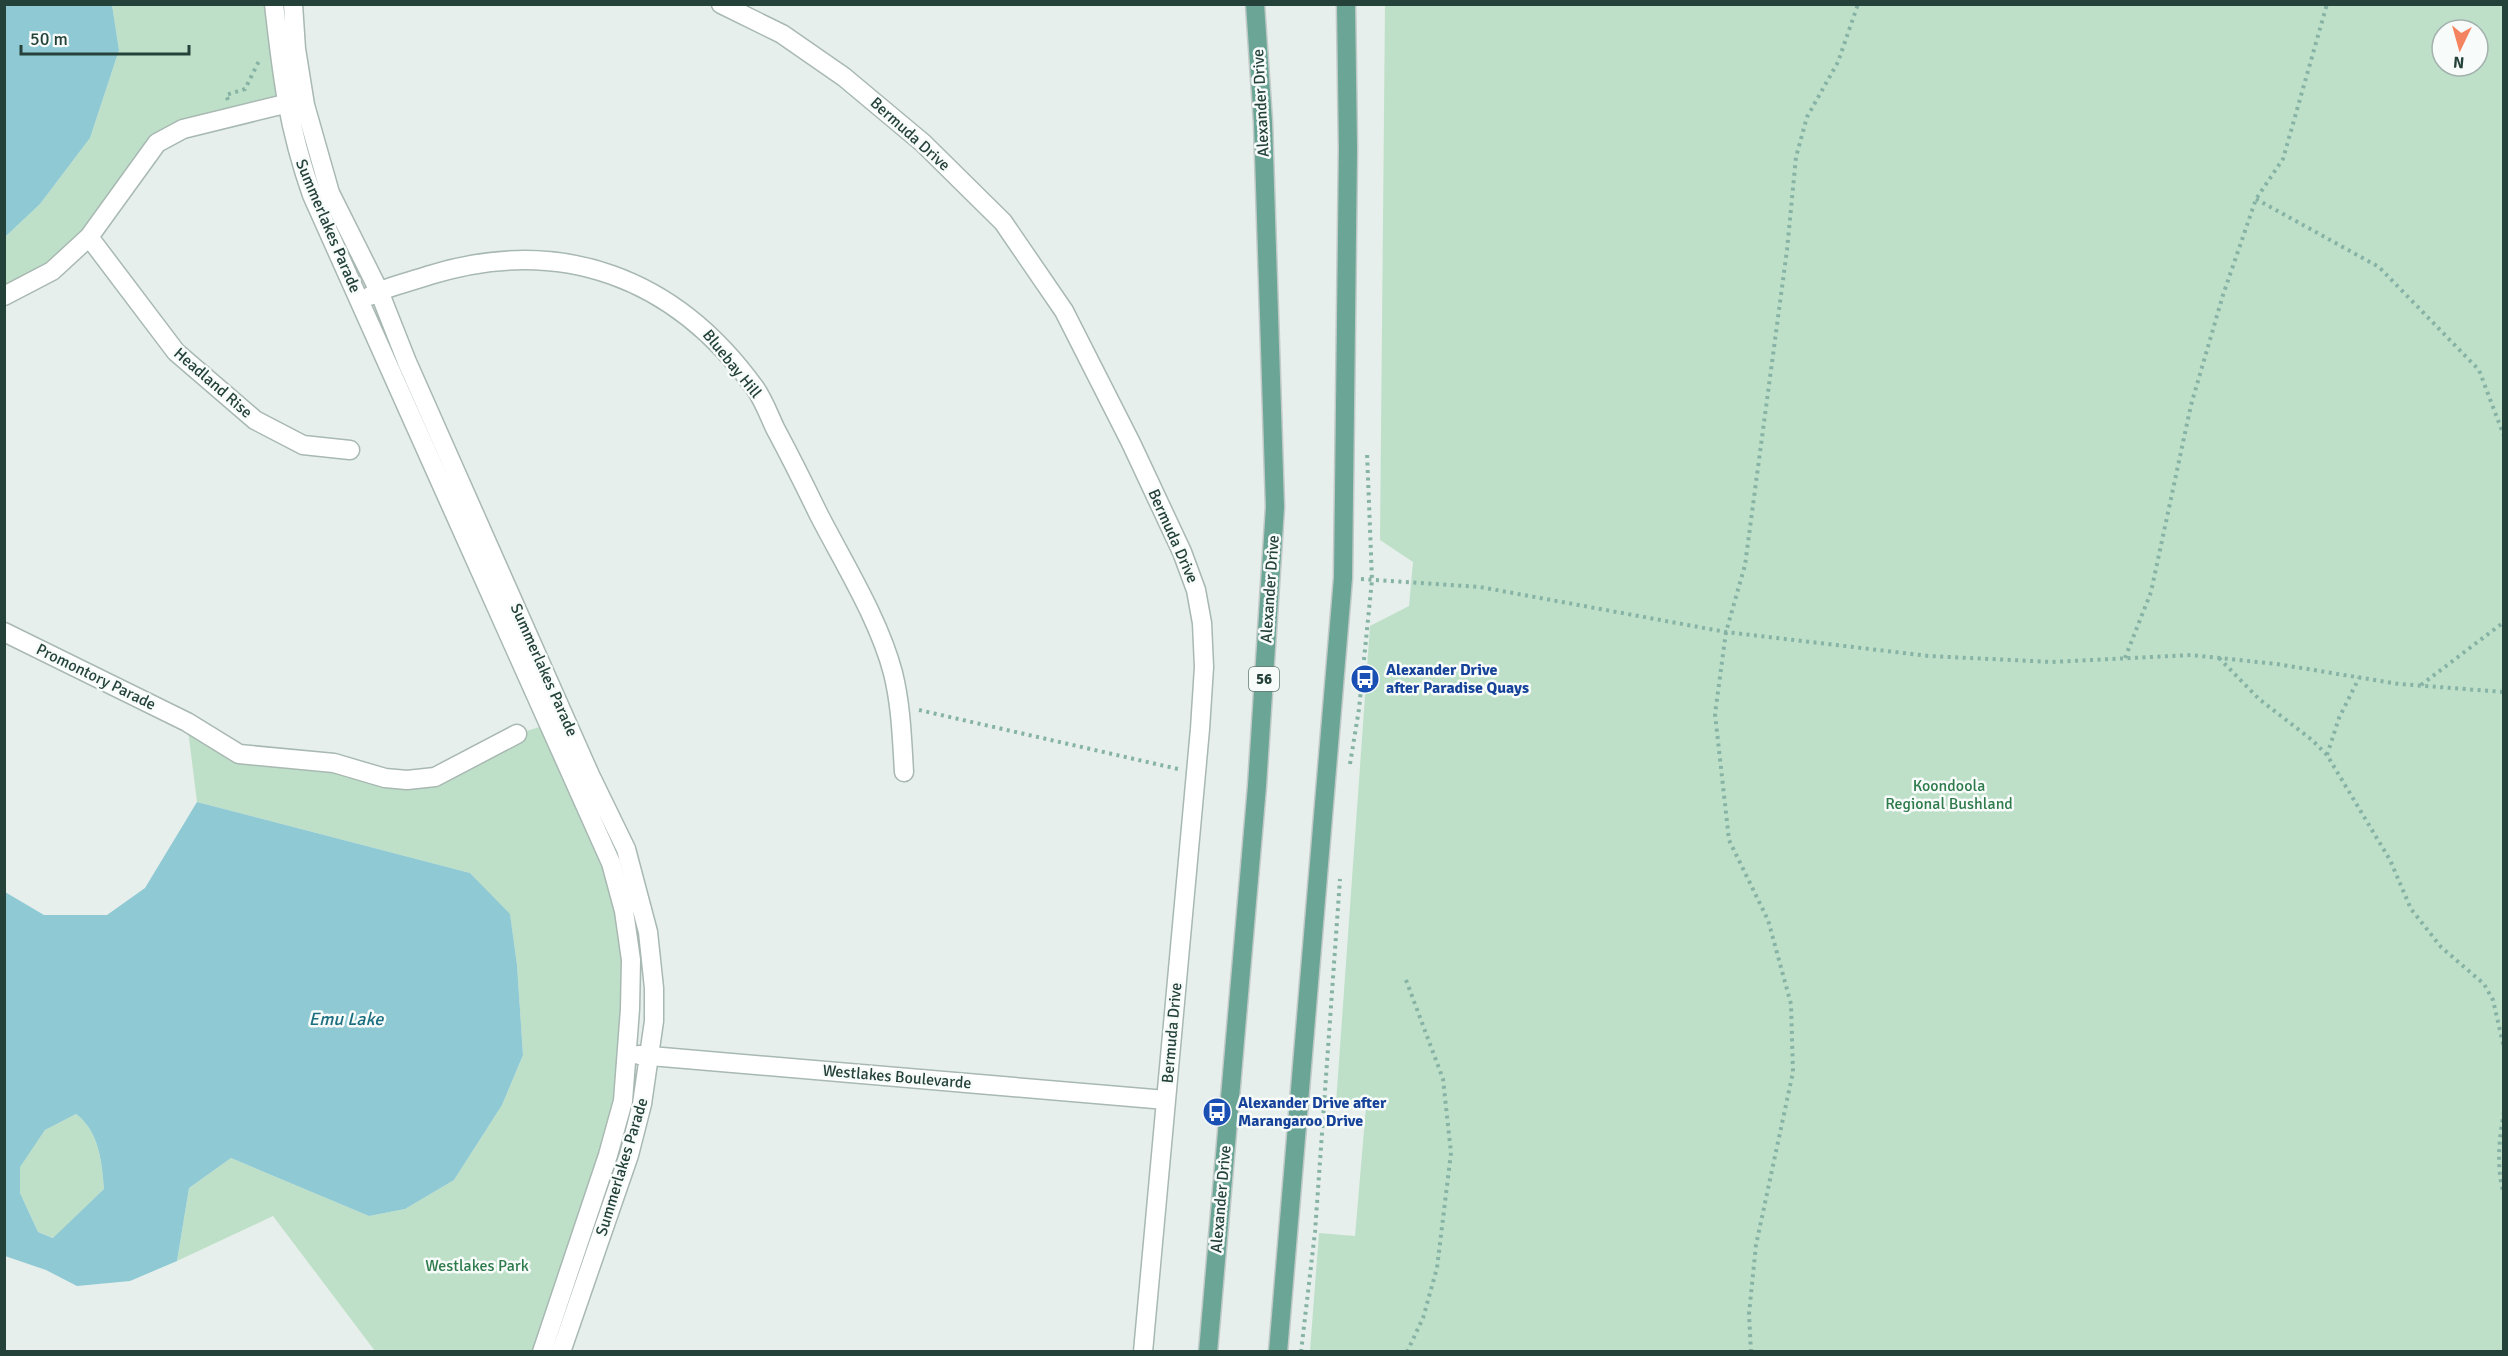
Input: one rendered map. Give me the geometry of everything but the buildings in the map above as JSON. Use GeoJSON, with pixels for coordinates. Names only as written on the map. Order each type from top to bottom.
{"type":"FeatureCollection","features":[{"type":"Feature","properties":{"kind":"main road","name":"Alexander Drive"},"geometry":{"type":"LineString","coordinates":[[1208,1352],[1257,786],[1275,507],[1263,122],[1255,4]]}},
{"type":"Feature","properties":{"kind":"main road"},"geometry":{"type":"LineString","coordinates":[[1278,1352],[1343,578],[1348,149],[1346,4]]}},
{"type":"Feature","properties":{"kind":"street","name":"Summerlakes Parade"},"geometry":{"type":"LineString","coordinates":[[274,4],[285,103],[295,148],[312,195],[611,863],[624,911],[631,960],[623,1101],[608,1155],[542,1352]]}},
{"type":"Feature","properties":{"kind":"street","name":"Summerlakes Parade"},"geometry":{"type":"LineString","coordinates":[[293,4],[296,49],[304,99],[330,194],[379,291],[407,362],[590,775],[626,849],[640,896],[652,964],[654,999],[651,1056],[629,1155],[561,1352]]}},
{"type":"Feature","properties":{"kind":"street","name":"Bermuda Drive"},"geometry":{"type":"LineString","coordinates":[[721,4],[791,40],[844,77],[923,143],[1003,222],[1064,311],[1131,443],[1182,552],[1196,590],[1202,623],[1204,667],[1143,1352]]}},
{"type":"Feature","properties":{"kind":"street"},"geometry":{"type":"LineString","coordinates":[[4,296],[52,271],[89,237],[157,143],[183,129],[304,99]]}},
{"type":"Feature","properties":{"kind":"street","name":"Headland Rise"},"geometry":{"type":"LineString","coordinates":[[89,237],[176,352],[255,420],[303,445],[350,450]]}},
{"type":"Feature","properties":{"kind":"street","name":"Bluebay Hill"},"geometry":{"type":"LineString","coordinates":[[360,301],[379,291],[482,261],[515,259],[558,261],[602,270],[653,292],[708,332],[756,389],[874,624],[892,671],[900,709],[904,772]]}},
{"type":"Feature","properties":{"kind":"street","name":"Promontory Parade"},"geometry":{"type":"LineString","coordinates":[[4,632],[187,722],[239,754],[334,763],[385,778],[407,780],[435,777],[517,734]]}},
{"type":"Feature","properties":{"kind":"street","name":"Westlakes Boulevarde"},"geometry":{"type":"LineString","coordinates":[[627,1054],[1166,1100]]}},
{"type":"Feature","properties":{"kind":"path"},"geometry":{"type":"LineString","coordinates":[[1751,1352],[1749,1314],[1756,1245],[1793,1072],[1791,1004],[1768,920],[1729,840],[1715,714],[1726,632],[1745,565],[1787,250],[1796,157],[1807,117],[1838,62],[1858,4]]}},
{"type":"Feature","properties":{"kind":"path"},"geometry":{"type":"LineString","coordinates":[[2125,658],[2151,592],[2191,405],[2223,295],[2256,199],[2283,159],[2326,4]]}},
{"type":"Feature","properties":{"kind":"path"},"geometry":{"type":"LineString","coordinates":[[232,116],[226,95],[245,89],[261,54]]}},
{"type":"Feature","properties":{"kind":"path"},"geometry":{"type":"LineString","coordinates":[[2256,199],[2379,267],[2479,370],[2504,436]]}},
{"type":"Feature","properties":{"kind":"path"},"geometry":{"type":"LineString","coordinates":[[1343,578],[1480,587],[1726,632],[1929,656],[2052,662],[2191,655],[2277,664],[2421,686],[2504,692]]}},
{"type":"Feature","properties":{"kind":"path"},"geometry":{"type":"LineString","coordinates":[[2421,686],[2504,622]]}},
{"type":"Feature","properties":{"kind":"path"},"geometry":{"type":"LineString","coordinates":[[2219,658],[2259,699],[2312,740],[2327,755],[2390,860],[2411,909],[2441,947],[2484,984],[2493,1000],[2504,1048]]}},
{"type":"Feature","properties":{"kind":"path"},"geometry":{"type":"LineString","coordinates":[[2327,755],[2339,718],[2359,678]]}},
{"type":"Feature","properties":{"kind":"path"},"geometry":{"type":"LineString","coordinates":[[900,709],[915,709],[1196,773]]}},
{"type":"Feature","properties":{"kind":"path"},"geometry":{"type":"LineString","coordinates":[[1406,980],[1443,1079],[1451,1153],[1437,1268],[1423,1318],[1407,1352]]}},
{"type":"Feature","properties":{"kind":"path"},"geometry":{"type":"LineString","coordinates":[[2504,1112],[2499,1139],[2500,1182],[2504,1194]]}},
{"type":"Feature","properties":{"kind":"green space"},"geometry":{"type":"Polygon","coordinates":[[[112,5],[276,5],[285,103],[157,143],[89,237],[5,296],[5,237],[40,204],[90,138],[119,50],[112,5]]]}},
{"type":"Feature","properties":{"kind":"green space","name":"Koondoola Regional Bushland"},"geometry":{"type":"Polygon","coordinates":[[[1385,5],[2503,5],[2503,1351],[1310,1351],[1319,1233],[1355,1236],[1366,1107],[1336,1103],[1370,626],[1409,606],[1413,562],[1380,540],[1385,5]]]}},
{"type":"Feature","properties":{"kind":"green space","name":"Westlakes Park"},"geometry":{"type":"Polygon","coordinates":[[[187,722],[239,754],[407,780],[517,734],[549,724],[611,863],[630,1009],[627,1054],[582,1232],[535,1351],[375,1351],[273,1216],[177,1261],[189,1188],[231,1158],[369,1216],[405,1209],[454,1180],[502,1105],[523,1055],[517,965],[510,915],[470,873],[197,802],[187,722]]]}},
{"type":"Feature","properties":{"kind":"green space"},"geometry":{"type":"Polygon","coordinates":[[[76,1114],[90,1129],[98,1148],[104,1189],[54,1238],[38,1232],[20,1193],[20,1166],[45,1130],[76,1114]]]}},
{"type":"Feature","properties":{"kind":"water"},"geometry":{"type":"Polygon","coordinates":[[[5,4],[112,5],[119,50],[90,138],[40,204],[5,237],[5,4]]]}},
{"type":"Feature","properties":{"kind":"water","name":"Emu Lake"},"geometry":{"type":"Polygon","coordinates":[[[197,802],[470,873],[510,914],[517,965],[523,1055],[502,1105],[454,1180],[405,1209],[369,1216],[231,1158],[189,1188],[177,1261],[130,1281],[77,1286],[46,1270],[5,1256],[5,892],[44,915],[107,915],[145,888],[197,802]],[[76,1114],[45,1130],[20,1167],[20,1193],[38,1232],[53,1238],[104,1189],[98,1148],[84,1121],[76,1114]]]}},
{"type":"Feature","properties":{"kind":"place","name":"Alexander Drive after Paradise Quays"},"geometry":{"type":"Point","coordinates":[1365,679]}},
{"type":"Feature","properties":{"kind":"place","name":"Alexander Drive after Marangaroo Drive"},"geometry":{"type":"Point","coordinates":[1217,1112]}}]}
